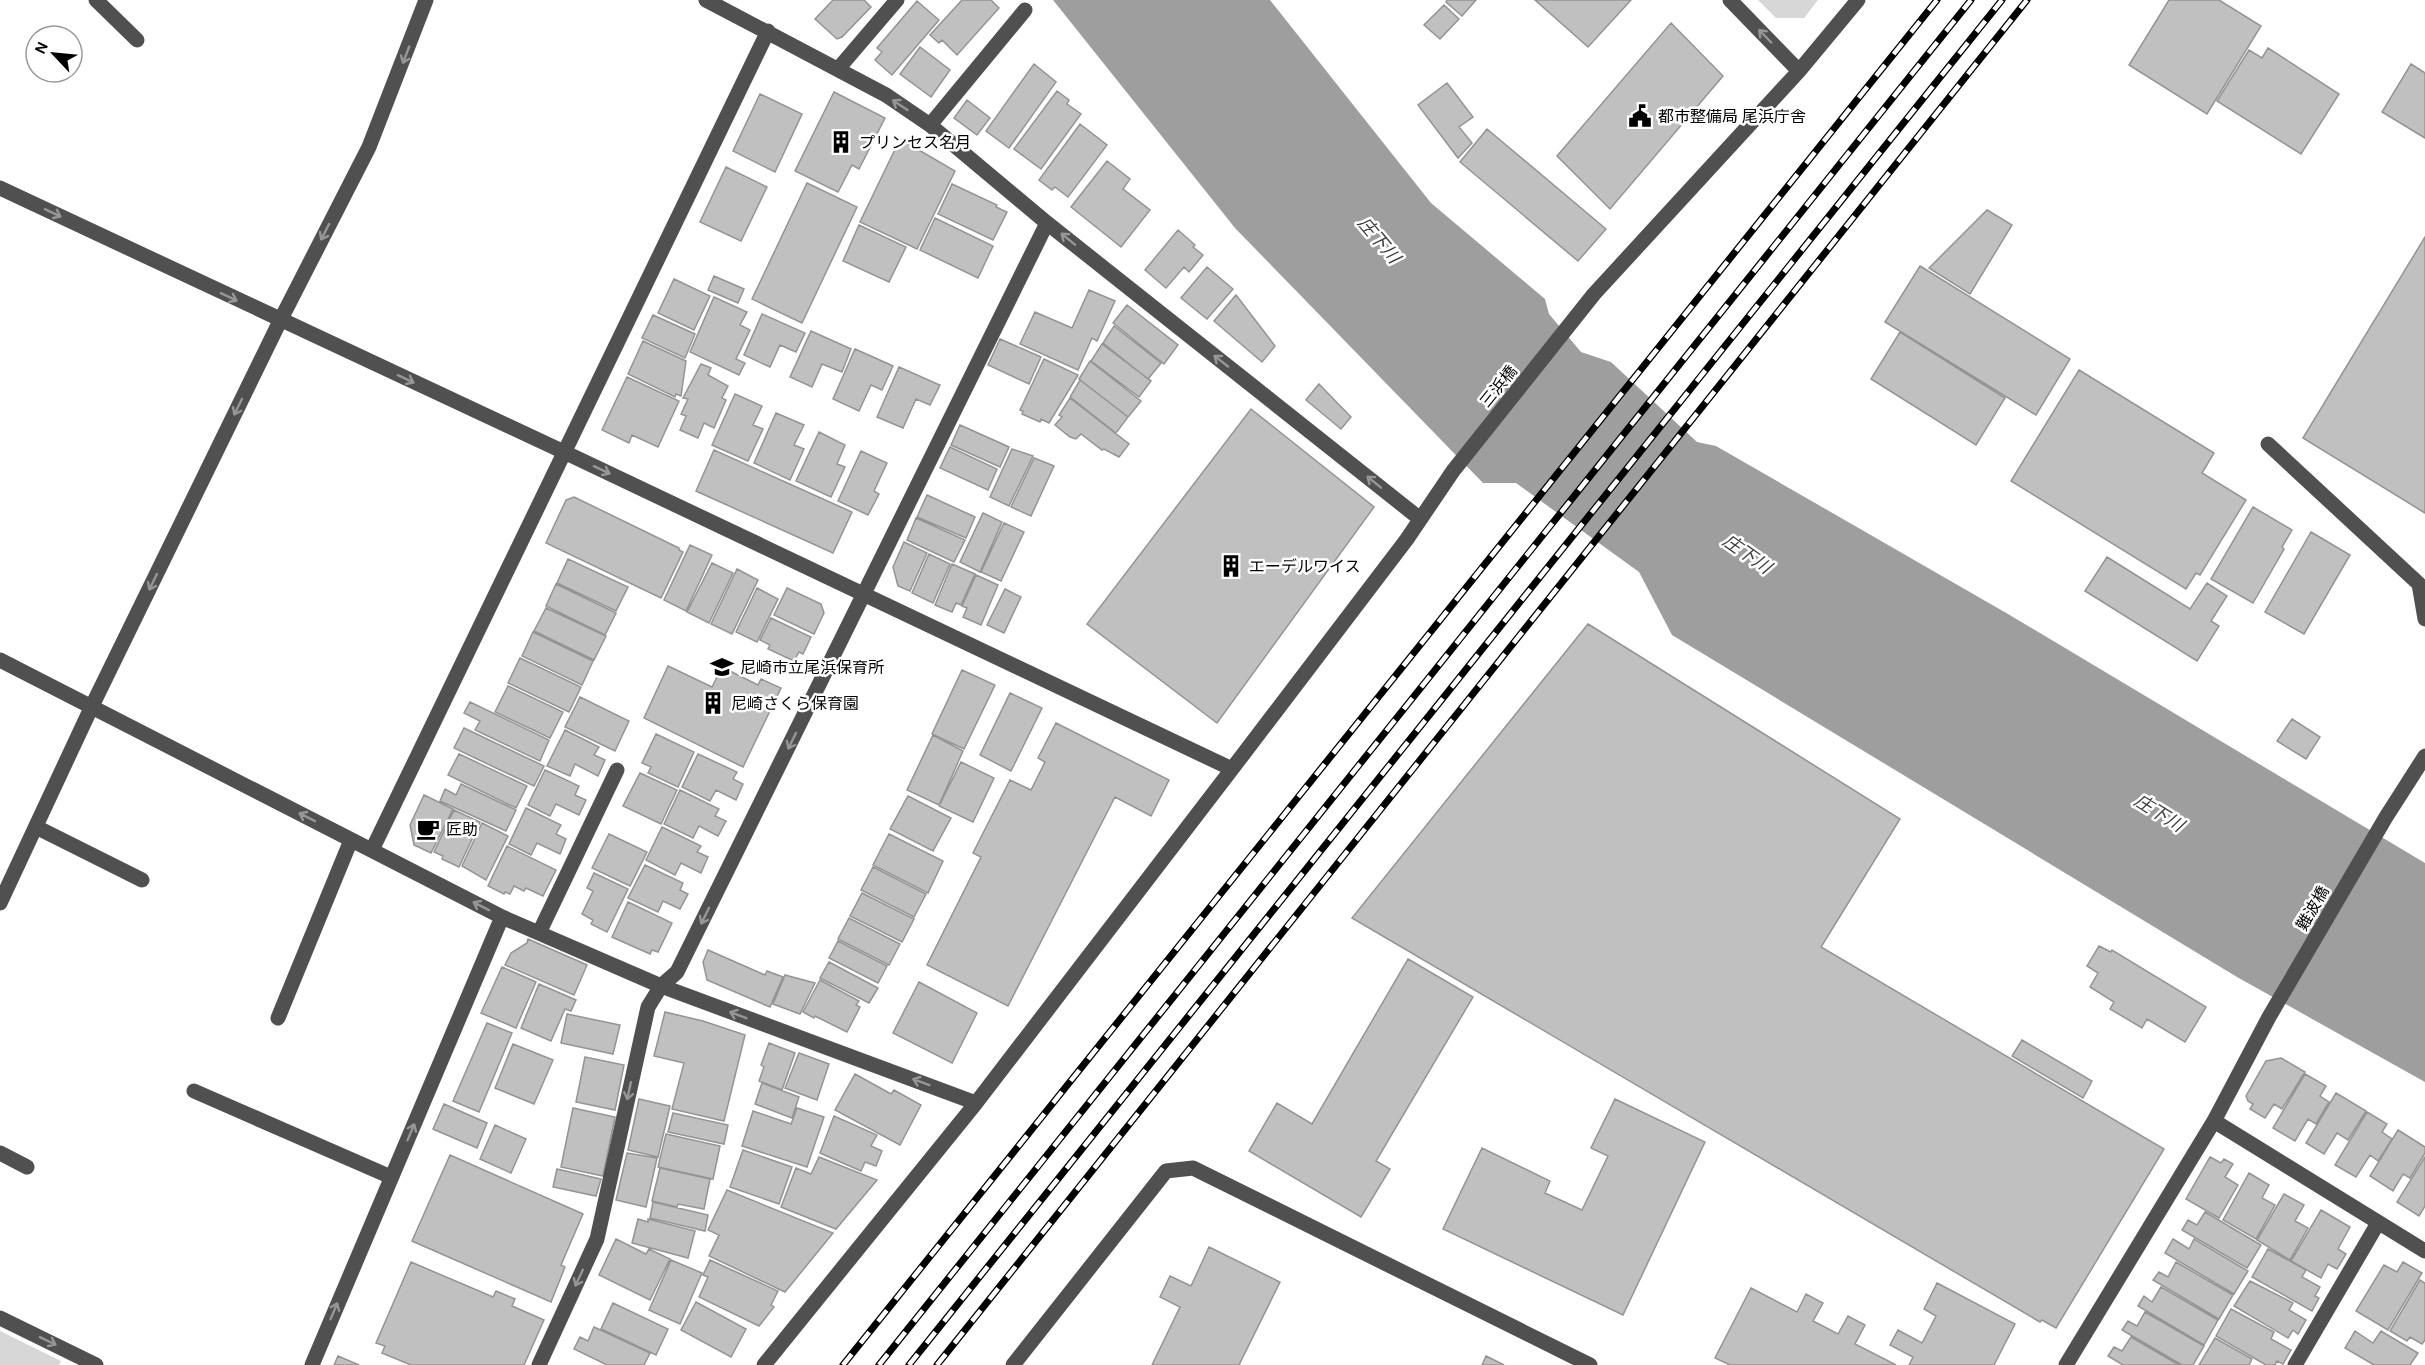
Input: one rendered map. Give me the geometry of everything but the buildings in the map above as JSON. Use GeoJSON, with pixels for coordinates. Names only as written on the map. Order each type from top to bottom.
{"type":"FeatureCollection","features":[{"type":"Feature","properties":{"kind":"street"},"geometry":{"type":"LineString","coordinates":[[96,0],[136,40]]}},
{"type":"Feature","properties":{"kind":"street"},"geometry":{"type":"LineString","coordinates":[[0,903],[92,706],[280,321],[369,147],[426,0]]}},
{"type":"Feature","properties":{"kind":"street"},"geometry":{"type":"LineString","coordinates":[[706,0],[886,95],[930,125],[1047,223],[1419,518]]}},
{"type":"Feature","properties":{"kind":"street"},"geometry":{"type":"LineString","coordinates":[[838,69],[897,0]]}},
{"type":"Feature","properties":{"kind":"street"},"geometry":{"type":"LineString","coordinates":[[1730,0],[1799,71]]}},
{"type":"Feature","properties":{"kind":"street","name":"三浜橋"},"geometry":{"type":"LineString","coordinates":[[764,1365],[976,1103],[1407,539],[1419,518],[1453,471],[1594,294],[1799,71],[1857,0]]}},
{"type":"Feature","properties":{"kind":"street"},"geometry":{"type":"LineString","coordinates":[[930,125],[1024,10]]}},
{"type":"Feature","properties":{"kind":"street"},"geometry":{"type":"LineString","coordinates":[[372,850],[768,31]]}},
{"type":"Feature","properties":{"kind":"street"},"geometry":{"type":"LineString","coordinates":[[0,188],[1233,769]]}},
{"type":"Feature","properties":{"kind":"street"},"geometry":{"type":"LineString","coordinates":[[539,1365],[597,1239],[648,1007],[661,986],[677,972],[1047,223]]}},
{"type":"Feature","properties":{"kind":"street"},"geometry":{"type":"LineString","coordinates":[[2268,444],[2419,584],[2425,619]]}},
{"type":"Feature","properties":{"kind":"street"},"geometry":{"type":"LineString","coordinates":[[0,660],[502,917],[661,986],[976,1103]]}},
{"type":"Feature","properties":{"kind":"street","name":"難波橋"},"geometry":{"type":"LineString","coordinates":[[2066,1365],[2214,1121],[2269,1017],[2385,817],[2425,756]]}},
{"type":"Feature","properties":{"kind":"street"},"geometry":{"type":"LineString","coordinates":[[539,933],[617,770]]}},
{"type":"Feature","properties":{"kind":"street"},"geometry":{"type":"LineString","coordinates":[[36,826],[142,880]]}},
{"type":"Feature","properties":{"kind":"street"},"geometry":{"type":"LineString","coordinates":[[278,1018],[351,840]]}},
{"type":"Feature","properties":{"kind":"street"},"geometry":{"type":"LineString","coordinates":[[312,1365],[502,917]]}},
{"type":"Feature","properties":{"kind":"street"},"geometry":{"type":"LineString","coordinates":[[194,1091],[391,1177]]}},
{"type":"Feature","properties":{"kind":"street"},"geometry":{"type":"LineString","coordinates":[[2214,1121],[2425,1251]]}},
{"type":"Feature","properties":{"kind":"street"},"geometry":{"type":"LineString","coordinates":[[0,1153],[27,1167]]}},
{"type":"Feature","properties":{"kind":"street"},"geometry":{"type":"LineString","coordinates":[[1013,1365],[1166,1171],[1193,1168],[1590,1365]]}},
{"type":"Feature","properties":{"kind":"street"},"geometry":{"type":"LineString","coordinates":[[2295,1365],[2378,1223]]}},
{"type":"Feature","properties":{"kind":"street"},"geometry":{"type":"LineString","coordinates":[[0,1318],[96,1365]]}},
{"type":"Feature","properties":{"kind":"shaded area"},"geometry":{"type":"Polygon","coordinates":[[[1758,0],[1818,0],[1804,18],[1776,18],[1758,0]]]}},
{"type":"Feature","properties":{"kind":"shaded area"},"geometry":{"type":"Polygon","coordinates":[[[0,1331],[61,1361],[59,1365],[0,1365],[0,1331]]]}},
{"type":"Feature","properties":{"kind":"water","name":"庄下川"},"geometry":{"type":"Polygon","coordinates":[[[1053,0],[1270,0],[1431,203],[1545,299],[1549,314],[1581,352],[1611,362],[1697,442],[1716,446],[2008,614],[2425,863],[2425,1082],[2237,977],[1672,635],[1639,572],[1516,483],[1483,483],[1235,228],[1053,0]]]}},
{"type":"Feature","properties":{"kind":"railway"},"geometry":{"type":"LineString","coordinates":[[843,1365],[1937,0]]}},
{"type":"Feature","properties":{"kind":"railway"},"geometry":{"type":"LineString","coordinates":[[879,1365],[1971,0]]}},
{"type":"Feature","properties":{"kind":"railway"},"geometry":{"type":"LineString","coordinates":[[909,1365],[2002,0]]}},
{"type":"Feature","properties":{"kind":"railway"},"geometry":{"type":"LineString","coordinates":[[937,1365],[2027,0]]}},
{"type":"Feature","properties":{"kind":"place","name":"都市整備局 尾浜庁舎"},"geometry":{"type":"Point","coordinates":[1640,116]}},
{"type":"Feature","properties":{"kind":"place","name":"プリンセス名月"},"geometry":{"type":"Point","coordinates":[841,142]}},
{"type":"Feature","properties":{"kind":"place","name":"エーデルワイス"},"geometry":{"type":"Point","coordinates":[1231,566]}},
{"type":"Feature","properties":{"kind":"place","name":"尼崎市立尾浜保育所"},"geometry":{"type":"Point","coordinates":[722,667]}},
{"type":"Feature","properties":{"kind":"place","name":"尼崎さくら保育園"},"geometry":{"type":"Point","coordinates":[713,703]}},
{"type":"Feature","properties":{"kind":"place","name":"匠助"},"geometry":{"type":"Point","coordinates":[428,829]}}]}
